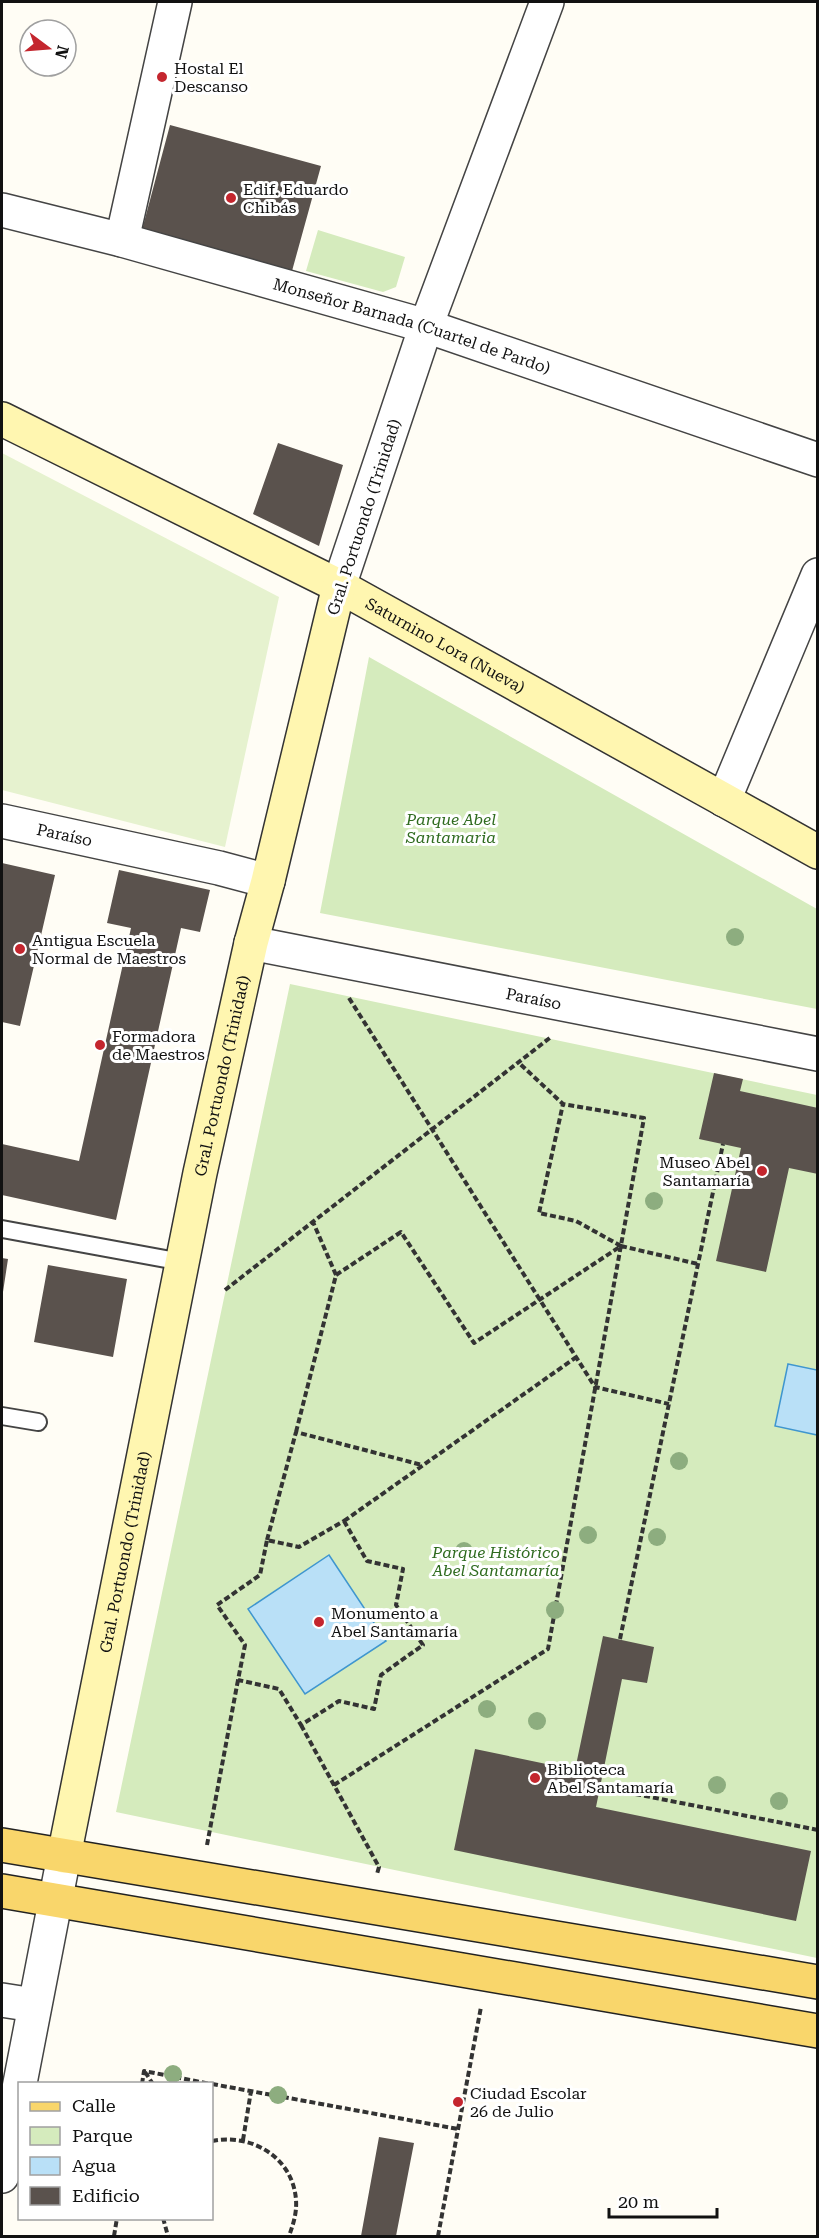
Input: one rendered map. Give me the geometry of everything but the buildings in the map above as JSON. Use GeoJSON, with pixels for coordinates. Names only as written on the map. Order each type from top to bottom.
{"type":"FeatureCollection","features":[{"type":"Feature","properties":{"kind":"main road","name":"Saturnino Lora (Nueva)"},"geometry":{"type":"LineString","coordinates":[[2,419],[339,586],[818,852]]}},
{"type":"Feature","properties":{"kind":"main road","name":"Gral. Portuondo (Trinidad)"},"geometry":{"type":"LineString","coordinates":[[64,1856],[182,1262],[250,943],[268,881],[339,586]]}},
{"type":"Feature","properties":{"kind":"main road"},"geometry":{"type":"LineString","coordinates":[[2,1845],[818,1982]]}},
{"type":"Feature","properties":{"kind":"main road"},"geometry":{"type":"LineString","coordinates":[[2,1891],[818,2031]]}},
{"type":"Feature","properties":{"kind":"street"},"geometry":{"type":"LineString","coordinates":[[122,240],[175,2]]}},
{"type":"Feature","properties":{"kind":"street","name":"Gral. Portuondo (Trinidad)"},"geometry":{"type":"LineString","coordinates":[[339,586],[426,326],[547,2]]}},
{"type":"Feature","properties":{"kind":"street","name":"Monseñor Barnada (Cuartel de Pardo)"},"geometry":{"type":"LineString","coordinates":[[2,210],[122,240],[426,326],[818,460]]}},
{"type":"Feature","properties":{"kind":"street"},"geometry":{"type":"LineString","coordinates":[[724,800],[818,574]]}},
{"type":"Feature","properties":{"kind":"street","name":"Paraíso"},"geometry":{"type":"LineString","coordinates":[[2,821],[219,868],[268,881]]}},
{"type":"Feature","properties":{"kind":"street","name":"Paraíso"},"geometry":{"type":"LineString","coordinates":[[250,943],[818,1054]]}},
{"type":"Feature","properties":{"kind":"street","name":"Gral. Portuondo (Trinidad)"},"geometry":{"type":"LineString","coordinates":[[20,2082],[64,1856]]}},
{"type":"Feature","properties":{"kind":"street"},"geometry":{"type":"LineString","coordinates":[[2,2000],[34,2005]]}},
{"type":"Feature","properties":{"kind":"street","name":"Gral. Portuondo (Trinidad)"},"geometry":{"type":"LineString","coordinates":[[2,2176],[18,2090]]}},
{"type":"Feature","properties":{"kind":"lane"},"geometry":{"type":"LineString","coordinates":[[2,1229],[182,1262]]}},
{"type":"Feature","properties":{"kind":"lane"},"geometry":{"type":"LineString","coordinates":[[2,1416],[38,1422]]}},
{"type":"Feature","properties":{"kind":"path"},"geometry":{"type":"LineString","coordinates":[[327,957],[348,996],[595,1387],[669,1404]]}},
{"type":"Feature","properties":{"kind":"path"},"geometry":{"type":"LineString","coordinates":[[225,1290],[587,1009]]}},
{"type":"Feature","properties":{"kind":"path"},"geometry":{"type":"LineString","coordinates":[[334,1785],[548,1649],[644,1118],[563,1104],[518,1062]]}},
{"type":"Feature","properties":{"kind":"path"},"geometry":{"type":"LineString","coordinates":[[563,1104],[539,1213],[576,1221],[621,1246],[698,1264]]}},
{"type":"Feature","properties":{"kind":"path"},"geometry":{"type":"LineString","coordinates":[[620,1639],[723,1144]]}},
{"type":"Feature","properties":{"kind":"path"},"geometry":{"type":"LineString","coordinates":[[200,1878],[245,1645],[217,1605],[260,1575],[267,1540],[336,1275],[313,1222]]}},
{"type":"Feature","properties":{"kind":"path"},"geometry":{"type":"LineString","coordinates":[[336,1275],[401,1232],[474,1343],[621,1246]]}},
{"type":"Feature","properties":{"kind":"path"},"geometry":{"type":"LineString","coordinates":[[267,1540],[299,1547],[344,1521],[575,1358]]}},
{"type":"Feature","properties":{"kind":"path"},"geometry":{"type":"LineString","coordinates":[[296,1432],[423,1465]]}},
{"type":"Feature","properties":{"kind":"path"},"geometry":{"type":"LineString","coordinates":[[302,1725],[339,1701],[374,1709],[381,1675],[423,1645],[396,1605],[403,1569],[367,1561],[344,1521]]}},
{"type":"Feature","properties":{"kind":"path"},"geometry":{"type":"LineString","coordinates":[[238,1680],[279,1689],[302,1725],[379,1867],[368,1906]]}},
{"type":"Feature","properties":{"kind":"path"},"geometry":{"type":"LineString","coordinates":[[600,1787],[818,1830]]}},
{"type":"Feature","properties":{"kind":"path"},"geometry":{"type":"LineString","coordinates":[[438,2236],[488,1974]]}},
{"type":"Feature","properties":{"kind":"path"},"geometry":{"type":"LineString","coordinates":[[142,2082],[144,2071]]}},
{"type":"Feature","properties":{"kind":"path"},"geometry":{"type":"LineString","coordinates":[[144,2071],[152,2082]]}},
{"type":"Feature","properties":{"kind":"path"},"geometry":{"type":"LineString","coordinates":[[144,2071],[201,2082]]}},
{"type":"Feature","properties":{"kind":"path"},"geometry":{"type":"LineString","coordinates":[[213,2084],[458,2129]]}},
{"type":"Feature","properties":{"kind":"path"},"geometry":{"type":"LineString","coordinates":[[243,2140],[251,2091]]}},
{"type":"Feature","properties":{"kind":"path"},"geometry":{"type":"LineString","coordinates":[[213,2141],[228,2138],[243,2140],[263,2148],[280,2161],[291,2179],[296,2200],[295,2221],[289,2236]]}},
{"type":"Feature","properties":{"kind":"path"},"geometry":{"type":"LineString","coordinates":[[114,2236],[117,2220]]}},
{"type":"Feature","properties":{"kind":"path"},"geometry":{"type":"LineString","coordinates":[[164,2220],[168,2236]]}},
{"type":"Feature","properties":{"kind":"green space"},"geometry":{"type":"Polygon","coordinates":[[[318,230],[405,257],[396,287],[383,292],[306,271],[318,230]]]}},
{"type":"Feature","properties":{"kind":"green space"},"geometry":{"type":"Polygon","coordinates":[[[2,453],[279,597],[225,847],[2,790],[2,453]]]}},
{"type":"Feature","properties":{"kind":"green space","name":"Parque Abel Santamaria"},"geometry":{"type":"Polygon","coordinates":[[[369,657],[817,909],[817,1009],[320,913],[369,657]]]}},
{"type":"Feature","properties":{"kind":"green space","name":"Parque Histórico Abel Santamaría"},"geometry":{"type":"Polygon","coordinates":[[[290,984],[817,1095],[817,1958],[116,1812],[290,984]]]}},
{"type":"Feature","properties":{"kind":"water"},"geometry":{"type":"Polygon","coordinates":[[[788,1364],[817,1370],[817,1435],[775,1426],[788,1364]]]}},
{"type":"Feature","properties":{"kind":"water"},"geometry":{"type":"Polygon","coordinates":[[[329,1555],[386,1641],[305,1694],[248,1609],[329,1555]]]}},
{"type":"Feature","properties":{"kind":"place","name":"Hostal El Descanso"},"geometry":{"type":"Point","coordinates":[162,77]}},
{"type":"Feature","properties":{"kind":"place","name":"Edif. Eduardo Chibás"},"geometry":{"type":"Point","coordinates":[231,198]}},
{"type":"Feature","properties":{"kind":"place","name":"Antigua Escuela Normal de Maestros"},"geometry":{"type":"Point","coordinates":[20,949]}},
{"type":"Feature","properties":{"kind":"place","name":"Formadora de Maestros"},"geometry":{"type":"Point","coordinates":[100,1045]}},
{"type":"Feature","properties":{"kind":"place","name":"Museo Abel Santamaría"},"geometry":{"type":"Point","coordinates":[762,1171]}},
{"type":"Feature","properties":{"kind":"place","name":"Monumento a Abel Santamaría"},"geometry":{"type":"Point","coordinates":[319,1622]}},
{"type":"Feature","properties":{"kind":"place","name":"Biblioteca Abel Santamaría"},"geometry":{"type":"Point","coordinates":[535,1778]}},
{"type":"Feature","properties":{"kind":"place","name":"Ciudad Escolar 26 de Julio"},"geometry":{"type":"Point","coordinates":[458,2102]}}]}
